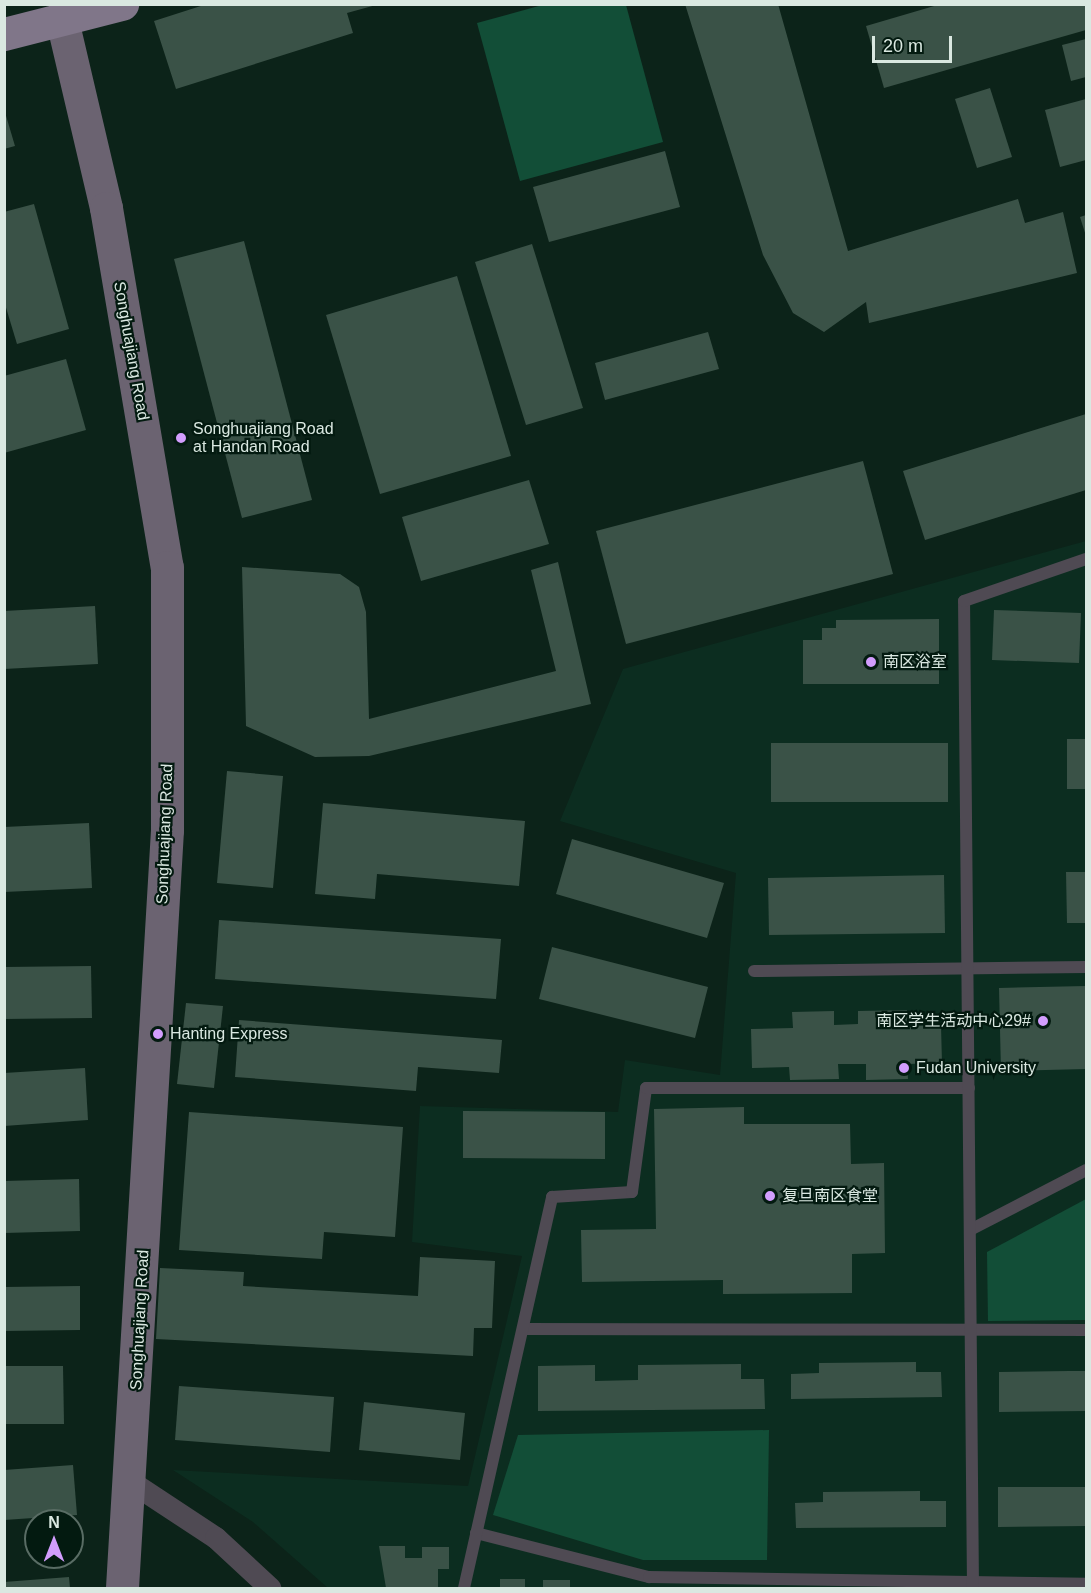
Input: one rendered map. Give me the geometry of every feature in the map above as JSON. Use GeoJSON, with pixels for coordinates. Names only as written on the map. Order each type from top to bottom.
{"type":"FeatureCollection","features":[{"type":"Feature","properties":{"kind":"main road"},"geometry":{"type":"LineString","coordinates":[[4,34],[122,4]]}},
{"type":"Feature","properties":{"kind":"street","name":"Songhuajiang Road"},"geometry":{"type":"LineString","coordinates":[[62,20],[106,208],[167,567],[167,830],[131,1482],[122,1588]]}},
{"type":"Feature","properties":{"kind":"street"},"geometry":{"type":"LineString","coordinates":[[131,1482],[216,1538],[270,1588]]}},
{"type":"Feature","properties":{"kind":"lane"},"geometry":{"type":"LineString","coordinates":[[974,1587],[964,601],[1086,559]]}},
{"type":"Feature","properties":{"kind":"lane"},"geometry":{"type":"LineString","coordinates":[[754,971],[1086,967]]}},
{"type":"Feature","properties":{"kind":"lane"},"geometry":{"type":"LineString","coordinates":[[464,1588],[552,1197],[632,1192],[646,1088],[969,1088]]}},
{"type":"Feature","properties":{"kind":"lane"},"geometry":{"type":"LineString","coordinates":[[970,1230],[1086,1170]]}},
{"type":"Feature","properties":{"kind":"lane"},"geometry":{"type":"LineString","coordinates":[[524,1329],[1086,1330]]}},
{"type":"Feature","properties":{"kind":"lane"},"geometry":{"type":"LineString","coordinates":[[476,1533],[649,1577],[974,1587],[1086,1584]]}},
{"type":"Feature","properties":{"kind":"shaded area"},"geometry":{"type":"Polygon","coordinates":[[[546,4],[626,5],[663,142],[520,181],[477,23],[546,4]]]}},
{"type":"Feature","properties":{"kind":"shaded area","name":"Fudan University"},"geometry":{"type":"Polygon","coordinates":[[[1086,541],[1086,1588],[328,1588],[253,1522],[173,1470],[468,1486],[522,1256],[412,1242],[420,1106],[618,1112],[625,1060],[720,1075],[736,873],[560,821],[623,669],[1086,541]]]}},
{"type":"Feature","properties":{"kind":"shaded area"},"geometry":{"type":"Polygon","coordinates":[[[1086,1199],[1086,1320],[988,1321],[987,1252],[1086,1199]]]}},
{"type":"Feature","properties":{"kind":"shaded area"},"geometry":{"type":"Polygon","coordinates":[[[769,1430],[767,1560],[643,1560],[493,1515],[518,1435],[769,1430]]]}},
{"type":"Feature","properties":{"kind":"building"},"geometry":{"type":"Polygon","coordinates":[[[207,4],[376,5],[347,13],[353,33],[176,89],[154,21],[207,4]]]}},
{"type":"Feature","properties":{"kind":"building"},"geometry":{"type":"Polygon","coordinates":[[[685,4],[778,4],[848,251],[1018,199],[1025,223],[1063,212],[1077,273],[869,323],[866,302],[824,332],[793,313],[763,255],[685,4]]]}},
{"type":"Feature","properties":{"kind":"building"},"geometry":{"type":"Polygon","coordinates":[[[941,4],[1086,4],[1086,30],[884,88],[866,26],[941,4]]]}},
{"type":"Feature","properties":{"kind":"building"},"geometry":{"type":"Polygon","coordinates":[[[1086,39],[1086,77],[1071,81],[1062,45],[1086,39]]]}},
{"type":"Feature","properties":{"kind":"building"},"geometry":{"type":"Polygon","coordinates":[[[990,88],[1012,157],[977,168],[955,99],[990,88]]]}},
{"type":"Feature","properties":{"kind":"building"},"geometry":{"type":"Polygon","coordinates":[[[1086,99],[1086,160],[1060,167],[1045,110],[1086,99]]]}},
{"type":"Feature","properties":{"kind":"building"},"geometry":{"type":"Polygon","coordinates":[[[4,109],[15,146],[4,149],[4,109]]]}},
{"type":"Feature","properties":{"kind":"building"},"geometry":{"type":"Polygon","coordinates":[[[665,151],[680,207],[549,242],[533,187],[665,151]]]}},
{"type":"Feature","properties":{"kind":"building"},"geometry":{"type":"Polygon","coordinates":[[[34,204],[69,329],[17,344],[4,301],[4,212],[34,204]]]}},
{"type":"Feature","properties":{"kind":"building"},"geometry":{"type":"Polygon","coordinates":[[[1086,215],[1086,236],[1080,217],[1086,215]]]}},
{"type":"Feature","properties":{"kind":"building"},"geometry":{"type":"Polygon","coordinates":[[[244,241],[312,500],[242,518],[174,259],[244,241]]]}},
{"type":"Feature","properties":{"kind":"building"},"geometry":{"type":"Polygon","coordinates":[[[532,244],[583,408],[526,425],[475,262],[532,244]]]}},
{"type":"Feature","properties":{"kind":"building"},"geometry":{"type":"Polygon","coordinates":[[[457,276],[511,456],[380,494],[326,315],[457,276]]]}},
{"type":"Feature","properties":{"kind":"building"},"geometry":{"type":"Polygon","coordinates":[[[708,332],[719,369],[605,400],[595,363],[708,332]]]}},
{"type":"Feature","properties":{"kind":"building"},"geometry":{"type":"Polygon","coordinates":[[[66,359],[86,430],[4,453],[4,376],[66,359]]]}},
{"type":"Feature","properties":{"kind":"building"},"geometry":{"type":"Polygon","coordinates":[[[1086,414],[1086,490],[925,540],[903,471],[1086,414]]]}},
{"type":"Feature","properties":{"kind":"building"},"geometry":{"type":"Polygon","coordinates":[[[863,461],[893,574],[626,644],[596,531],[863,461]]]}},
{"type":"Feature","properties":{"kind":"building"},"geometry":{"type":"Polygon","coordinates":[[[529,480],[549,544],[421,581],[402,517],[529,480]]]}},
{"type":"Feature","properties":{"kind":"building"},"geometry":{"type":"Polygon","coordinates":[[[558,562],[591,704],[369,756],[315,757],[246,726],[242,567],[340,574],[359,587],[366,612],[369,719],[556,671],[531,570],[558,562]]]}},
{"type":"Feature","properties":{"kind":"building"},"geometry":{"type":"Polygon","coordinates":[[[95,606],[98,664],[4,669],[4,611],[95,606]]]}},
{"type":"Feature","properties":{"kind":"building"},"geometry":{"type":"Polygon","coordinates":[[[994,610],[1081,613],[1079,663],[992,660],[994,610]]]}},
{"type":"Feature","properties":{"kind":"building","name":"南区浴室"},"geometry":{"type":"Polygon","coordinates":[[[939,619],[939,684],[803,684],[803,640],[822,640],[822,628],[836,628],[836,620],[939,619]]]}},
{"type":"Feature","properties":{"kind":"building"},"geometry":{"type":"Polygon","coordinates":[[[1067,739],[1086,739],[1086,789],[1067,789],[1067,739]]]}},
{"type":"Feature","properties":{"kind":"building"},"geometry":{"type":"Polygon","coordinates":[[[771,743],[948,743],[948,802],[771,802],[771,743]]]}},
{"type":"Feature","properties":{"kind":"building"},"geometry":{"type":"Polygon","coordinates":[[[227,771],[283,776],[273,888],[217,883],[227,771]]]}},
{"type":"Feature","properties":{"kind":"building"},"geometry":{"type":"Polygon","coordinates":[[[323,803],[525,821],[519,886],[377,874],[375,899],[315,894],[323,803]]]}},
{"type":"Feature","properties":{"kind":"building"},"geometry":{"type":"Polygon","coordinates":[[[89,823],[92,888],[4,892],[4,827],[89,823]]]}},
{"type":"Feature","properties":{"kind":"building"},"geometry":{"type":"Polygon","coordinates":[[[572,839],[724,883],[707,938],[556,894],[572,839]]]}},
{"type":"Feature","properties":{"kind":"building"},"geometry":{"type":"Polygon","coordinates":[[[1066,872],[1086,872],[1086,923],[1067,923],[1066,872]]]}},
{"type":"Feature","properties":{"kind":"building"},"geometry":{"type":"Polygon","coordinates":[[[944,875],[945,933],[769,935],[768,878],[944,875]]]}},
{"type":"Feature","properties":{"kind":"building"},"geometry":{"type":"Polygon","coordinates":[[[219,920],[501,939],[496,999],[215,979],[219,920]]]}},
{"type":"Feature","properties":{"kind":"building"},"geometry":{"type":"Polygon","coordinates":[[[552,947],[708,987],[695,1038],[539,999],[552,947]]]}},
{"type":"Feature","properties":{"kind":"building"},"geometry":{"type":"Polygon","coordinates":[[[91,966],[92,1018],[4,1019],[4,967],[91,966]]]}},
{"type":"Feature","properties":{"kind":"building","name":"南区学生活动中心29#"},"geometry":{"type":"Polygon","coordinates":[[[1086,986],[1086,1069],[1001,1071],[999,988],[1086,986]]]}},
{"type":"Feature","properties":{"kind":"building"},"geometry":{"type":"Polygon","coordinates":[[[186,1003],[223,1006],[214,1088],[177,1084],[186,1003]]]}},
{"type":"Feature","properties":{"kind":"building"},"geometry":{"type":"Polygon","coordinates":[[[907,1010],[908,1026],[941,1025],[942,1063],[907,1064],[908,1079],[866,1080],[866,1064],[838,1064],[839,1079],[790,1080],[789,1067],[752,1068],[751,1029],[793,1028],[792,1012],[834,1011],[834,1025],[858,1024],[858,1011],[907,1010]]]}},
{"type":"Feature","properties":{"kind":"building"},"geometry":{"type":"Polygon","coordinates":[[[239,1020],[502,1040],[499,1073],[418,1067],[416,1091],[235,1077],[239,1020]]]}},
{"type":"Feature","properties":{"kind":"building"},"geometry":{"type":"Polygon","coordinates":[[[85,1068],[88,1120],[4,1126],[4,1073],[85,1068]]]}},
{"type":"Feature","properties":{"kind":"building","name":"复旦南区食堂"},"geometry":{"type":"Polygon","coordinates":[[[744,1107],[744,1124],[850,1124],[851,1164],[884,1163],[885,1253],[852,1254],[852,1293],[723,1294],[723,1280],[582,1282],[581,1230],[656,1229],[654,1109],[744,1107]]]}},
{"type":"Feature","properties":{"kind":"building"},"geometry":{"type":"Polygon","coordinates":[[[463,1111],[605,1112],[605,1159],[463,1158],[463,1111]]]}},
{"type":"Feature","properties":{"kind":"building"},"geometry":{"type":"Polygon","coordinates":[[[189,1112],[403,1127],[395,1237],[324,1232],[322,1259],[179,1250],[189,1112]]]}},
{"type":"Feature","properties":{"kind":"building"},"geometry":{"type":"Polygon","coordinates":[[[79,1179],[80,1231],[4,1233],[4,1181],[79,1179]]]}},
{"type":"Feature","properties":{"kind":"building"},"geometry":{"type":"Polygon","coordinates":[[[420,1257],[495,1261],[492,1328],[474,1328],[473,1356],[156,1339],[160,1268],[244,1272],[243,1286],[418,1296],[420,1257]]]}},
{"type":"Feature","properties":{"kind":"building"},"geometry":{"type":"Polygon","coordinates":[[[80,1286],[80,1330],[4,1331],[4,1287],[80,1286]]]}},
{"type":"Feature","properties":{"kind":"building"},"geometry":{"type":"Polygon","coordinates":[[[916,1362],[916,1372],[941,1372],[942,1397],[791,1399],[791,1374],[819,1373],[819,1363],[916,1362]]]}},
{"type":"Feature","properties":{"kind":"building"},"geometry":{"type":"Polygon","coordinates":[[[741,1364],[741,1379],[764,1379],[765,1409],[538,1411],[538,1366],[595,1365],[595,1381],[638,1380],[638,1365],[741,1364]]]}},
{"type":"Feature","properties":{"kind":"building"},"geometry":{"type":"Polygon","coordinates":[[[4,1366],[63,1366],[64,1424],[4,1424],[4,1366]]]}},
{"type":"Feature","properties":{"kind":"building"},"geometry":{"type":"Polygon","coordinates":[[[1086,1371],[1086,1411],[999,1412],[999,1372],[1086,1371]]]}},
{"type":"Feature","properties":{"kind":"building"},"geometry":{"type":"Polygon","coordinates":[[[179,1386],[334,1397],[330,1452],[175,1440],[179,1386]]]}},
{"type":"Feature","properties":{"kind":"building"},"geometry":{"type":"Polygon","coordinates":[[[364,1402],[465,1413],[460,1460],[359,1450],[364,1402]]]}},
{"type":"Feature","properties":{"kind":"building"},"geometry":{"type":"Polygon","coordinates":[[[73,1465],[77,1509],[24,1509],[24,1519],[4,1520],[4,1470],[73,1465]]]}},
{"type":"Feature","properties":{"kind":"building"},"geometry":{"type":"Polygon","coordinates":[[[998,1487],[1086,1487],[1086,1526],[998,1527],[998,1487]]]}},
{"type":"Feature","properties":{"kind":"building"},"geometry":{"type":"Polygon","coordinates":[[[920,1491],[920,1501],[946,1501],[946,1527],[796,1528],[795,1503],[823,1502],[823,1492],[920,1491]]]}},
{"type":"Feature","properties":{"kind":"building"},"geometry":{"type":"Polygon","coordinates":[[[379,1546],[405,1546],[405,1558],[422,1558],[422,1547],[449,1547],[449,1569],[438,1569],[438,1588],[386,1588],[379,1546]]]}},
{"type":"Feature","properties":{"kind":"building"},"geometry":{"type":"Polygon","coordinates":[[[69,1577],[70,1588],[4,1588],[4,1582],[69,1577]]]}},
{"type":"Feature","properties":{"kind":"building"},"geometry":{"type":"Polygon","coordinates":[[[500,1579],[525,1579],[525,1588],[500,1588],[500,1579]]]}},
{"type":"Feature","properties":{"kind":"building"},"geometry":{"type":"Polygon","coordinates":[[[543,1580],[570,1580],[570,1588],[543,1588],[543,1580]]]}},
{"type":"Feature","properties":{"kind":"place","name":"Songhuajiang Road at Handan Road"},"geometry":{"type":"Point","coordinates":[181,438]}},
{"type":"Feature","properties":{"kind":"place","name":"南区浴室"},"geometry":{"type":"Point","coordinates":[871,662]}},
{"type":"Feature","properties":{"kind":"place","name":"南区学生活动中心29#"},"geometry":{"type":"Point","coordinates":[1043,1021]}},
{"type":"Feature","properties":{"kind":"place","name":"Hanting Express"},"geometry":{"type":"Point","coordinates":[158,1034]}},
{"type":"Feature","properties":{"kind":"place","name":"Fudan University"},"geometry":{"type":"Point","coordinates":[904,1068]}},
{"type":"Feature","properties":{"kind":"place","name":"复旦南区食堂"},"geometry":{"type":"Point","coordinates":[770,1196]}}]}
